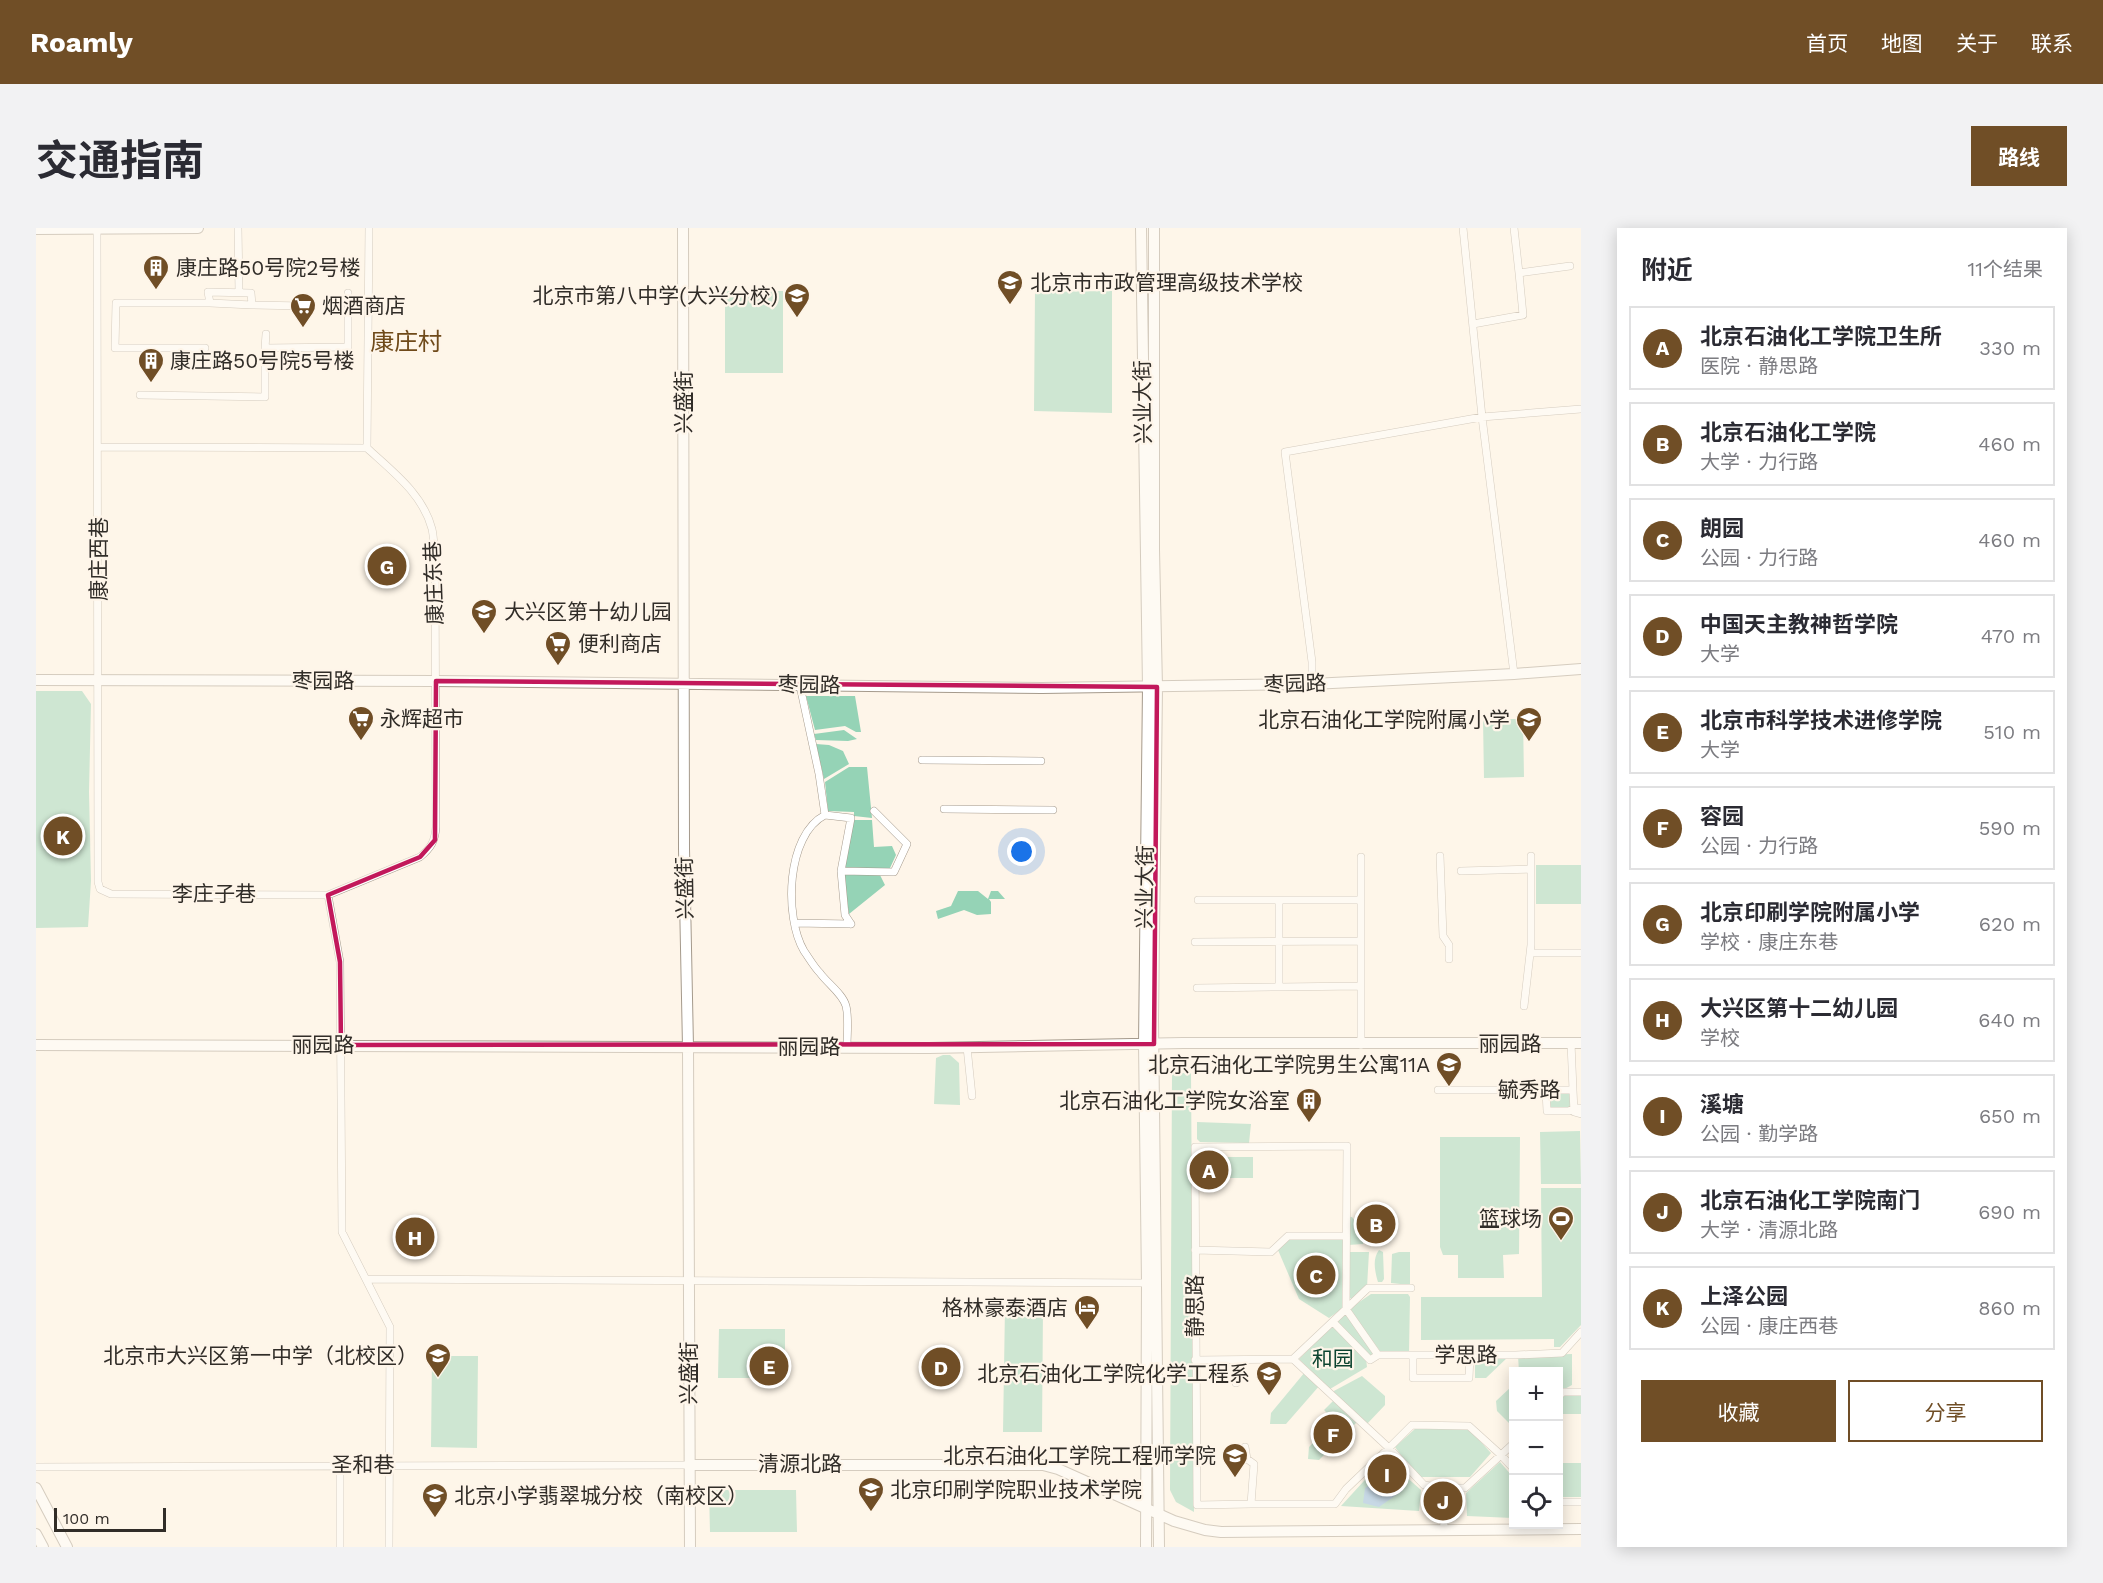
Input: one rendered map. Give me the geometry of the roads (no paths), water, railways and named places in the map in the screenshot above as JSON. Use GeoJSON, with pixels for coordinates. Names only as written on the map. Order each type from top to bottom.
{"type":"FeatureCollection","features":[{"type":"Feature","properties":{"kind":"street","name":"康庄西巷"},"geometry":{"type":"LineString","coordinates":[[98,228],[98,882],[100,889]]}},
{"type":"Feature","properties":{"kind":"street"},"geometry":{"type":"LineString","coordinates":[[36,229],[198,228]]}},
{"type":"Feature","properties":{"kind":"street"},"geometry":{"type":"LineString","coordinates":[[238,228],[239,292]]}},
{"type":"Feature","properties":{"kind":"street"},"geometry":{"type":"LineString","coordinates":[[98,447],[367,448],[369,228]]}},
{"type":"Feature","properties":{"kind":"street"},"geometry":{"type":"LineString","coordinates":[[675,228],[684,228]]}},
{"type":"Feature","properties":{"kind":"street","name":"兴盛街"},"geometry":{"type":"LineString","coordinates":[[684,228],[684,849],[688,1047],[690,1547]]}},
{"type":"Feature","properties":{"kind":"street","name":"兴业大街"},"geometry":{"type":"LineString","coordinates":[[1141,228],[1152,687]]}},
{"type":"Feature","properties":{"kind":"street","name":"兴业大街"},"geometry":{"type":"LineString","coordinates":[[1146,1547],[1154,538],[1154,228]]}},
{"type":"Feature","properties":{"kind":"street"},"geometry":{"type":"LineString","coordinates":[[1463,228],[1482,417],[1514,674]]}},
{"type":"Feature","properties":{"kind":"street"},"geometry":{"type":"LineString","coordinates":[[1473,324],[1523,315],[1514,228]]}},
{"type":"Feature","properties":{"kind":"street"},"geometry":{"type":"LineString","coordinates":[[1518,273],[1570,267]]}},
{"type":"Feature","properties":{"kind":"street"},"geometry":{"type":"LineString","coordinates":[[210,303],[208,292],[239,292],[251,293],[252,305]]}},
{"type":"Feature","properties":{"kind":"street"},"geometry":{"type":"LineString","coordinates":[[264,348],[348,347],[348,292]]}},
{"type":"Feature","properties":{"kind":"street"},"geometry":{"type":"LineString","coordinates":[[205,348],[115,348],[116,303],[303,306]]}},
{"type":"Feature","properties":{"kind":"street"},"geometry":{"type":"LineString","coordinates":[[140,395],[265,397],[266,334]]}},
{"type":"Feature","properties":{"kind":"street"},"geometry":{"type":"LineString","coordinates":[[1312,684],[1312,662],[1285,452],[1482,417],[1581,409]]}},
{"type":"Feature","properties":{"kind":"street","name":"康庄东巷"},"geometry":{"type":"LineString","coordinates":[[328,895],[420,857],[429,850],[435,840],[435,558],[432,529],[421,504],[407,486],[367,448]]}},
{"type":"Feature","properties":{"kind":"street","name":"枣园路"},"geometry":{"type":"LineString","coordinates":[[36,680],[436,681],[1042,688],[1312,684],[1581,669]]}},
{"type":"Feature","properties":{"kind":"street"},"geometry":{"type":"LineString","coordinates":[[800,686],[819,774],[825,815]]}},
{"type":"Feature","properties":{"kind":"street"},"geometry":{"type":"LineString","coordinates":[[922,760],[1041,761]]}},
{"type":"Feature","properties":{"kind":"street"},"geometry":{"type":"LineString","coordinates":[[944,809],[1053,810]]}},
{"type":"Feature","properties":{"kind":"street"},"geometry":{"type":"LineString","coordinates":[[841,871],[894,872],[906,844],[874,811]]}},
{"type":"Feature","properties":{"kind":"street"},"geometry":{"type":"LineString","coordinates":[[795,923],[851,924],[845,915],[841,871],[851,818],[825,815],[815,820],[805,835],[794,863],[791,895],[795,923],[803,948],[819,973],[846,1004],[847,1047]]}},
{"type":"Feature","properties":{"kind":"street"},"geometry":{"type":"LineString","coordinates":[[1440,856],[1443,936],[1449,945],[1449,959]]}},
{"type":"Feature","properties":{"kind":"street"},"geometry":{"type":"LineString","coordinates":[[1524,1006],[1530,953],[1531,856]]}},
{"type":"Feature","properties":{"kind":"street"},"geometry":{"type":"LineString","coordinates":[[1360,1045],[1361,857]]}},
{"type":"Feature","properties":{"kind":"street"},"geometry":{"type":"LineString","coordinates":[[1461,871],[1531,869]]}},
{"type":"Feature","properties":{"kind":"street","name":"李庄子巷"},"geometry":{"type":"LineString","coordinates":[[100,889],[111,894],[328,895]]}},
{"type":"Feature","properties":{"kind":"street"},"geometry":{"type":"LineString","coordinates":[[328,895],[340,962],[342,1232],[390,1327],[389,1547]]}},
{"type":"Feature","properties":{"kind":"street"},"geometry":{"type":"LineString","coordinates":[[1198,900],[1361,900]]}},
{"type":"Feature","properties":{"kind":"street"},"geometry":{"type":"LineString","coordinates":[[1278,987],[1279,901]]}},
{"type":"Feature","properties":{"kind":"street"},"geometry":{"type":"LineString","coordinates":[[1195,942],[1361,941]]}},
{"type":"Feature","properties":{"kind":"street"},"geometry":{"type":"LineString","coordinates":[[1530,953],[1581,953]]}},
{"type":"Feature","properties":{"kind":"street"},"geometry":{"type":"LineString","coordinates":[[1197,988],[1361,986]]}},
{"type":"Feature","properties":{"kind":"street","name":"丽园路"},"geometry":{"type":"LineString","coordinates":[[36,1045],[967,1047],[1149,1044],[1576,1043]]}},
{"type":"Feature","properties":{"kind":"street","name":"毓秀路"},"geometry":{"type":"LineString","coordinates":[[1438,1089],[1573,1090],[1576,1043]]}},
{"type":"Feature","properties":{"kind":"street","name":"兴业大街"},"geometry":{"type":"LineString","coordinates":[[1149,1044],[1159,1547]]}},
{"type":"Feature","properties":{"kind":"street"},"geometry":{"type":"LineString","coordinates":[[967,1047],[972,1096]]}},
{"type":"Feature","properties":{"kind":"street"},"geometry":{"type":"LineString","coordinates":[[1546,1090],[1547,1112],[1569,1112],[1577,1108]]}},
{"type":"Feature","properties":{"kind":"street"},"geometry":{"type":"LineString","coordinates":[[1573,1090],[1577,1108],[1574,1112],[1581,1114]]}},
{"type":"Feature","properties":{"kind":"street","name":"静思路"},"geometry":{"type":"LineString","coordinates":[[1251,1504],[1197,1505],[1195,1146],[1347,1146],[1346,1236]]}},
{"type":"Feature","properties":{"kind":"street"},"geometry":{"type":"LineString","coordinates":[[1195,1250],[1271,1252],[1288,1236],[1346,1236],[1346,1309],[1378,1355],[1370,1360],[1333,1322]]}},
{"type":"Feature","properties":{"kind":"street"},"geometry":{"type":"LineString","coordinates":[[366,1279],[1147,1283]]}},
{"type":"Feature","properties":{"kind":"street"},"geometry":{"type":"LineString","coordinates":[[1195,1360],[1293,1359],[1368,1288],[1411,1288]]}},
{"type":"Feature","properties":{"kind":"street","name":"学思路"},"geometry":{"type":"LineString","coordinates":[[1378,1355],[1562,1353],[1580,1334]]}},
{"type":"Feature","properties":{"kind":"street"},"geometry":{"type":"LineString","coordinates":[[1413,1355],[1413,1378],[1469,1378],[1470,1355]]}},
{"type":"Feature","properties":{"kind":"street"},"geometry":{"type":"LineString","coordinates":[[1293,1359],[1389,1448],[1424,1485],[1465,1488],[1509,1448]]}},
{"type":"Feature","properties":{"kind":"street"},"geometry":{"type":"LineString","coordinates":[[1236,1360],[1236,1383]]}},
{"type":"Feature","properties":{"kind":"street"},"geometry":{"type":"LineString","coordinates":[[1563,1392],[1581,1392]]}},
{"type":"Feature","properties":{"kind":"street"},"geometry":{"type":"LineString","coordinates":[[1245,1447],[1247,1459],[1254,1464],[1251,1504],[1335,1504],[1346,1489],[1412,1425],[1469,1426],[1509,1464]]}},
{"type":"Feature","properties":{"kind":"street"},"geometry":{"type":"LineString","coordinates":[[340,1465],[340,1547]]}},
{"type":"Feature","properties":{"kind":"street","name":"清源北路"},"geometry":{"type":"LineString","coordinates":[[690,1465],[1043,1465],[1058,1469],[1189,1526],[1221,1532],[1581,1529]]}},
{"type":"Feature","properties":{"kind":"street","name":"圣和巷"},"geometry":{"type":"LineString","coordinates":[[36,1467],[690,1465]]}},
{"type":"Feature","properties":{"kind":"street"},"geometry":{"type":"LineString","coordinates":[[36,1488],[67,1547]]}},
{"type":"Feature","properties":{"kind":"street"},"geometry":{"type":"LineString","coordinates":[[1443,1488],[1444,1530]]}},
{"type":"Feature","properties":{"kind":"street"},"geometry":{"type":"LineString","coordinates":[[1563,1502],[1581,1502]]}},
{"type":"Feature","properties":{"kind":"street"},"geometry":{"type":"LineString","coordinates":[[36,1534],[43,1547]]}},
{"type":"Feature","properties":{"kind":"water"},"geometry":{"type":"Polygon","coordinates":[[[1388,1473],[1404,1480],[1402,1491],[1379,1507],[1363,1503],[1365,1488],[1388,1473]]]}},
{"type":"Feature","properties":{"kind":"place","name":"康庄路50号院2号楼"},"geometry":{"type":"Point","coordinates":[156,291]}},
{"type":"Feature","properties":{"kind":"place","name":"北京市市政管理高级技术学校"},"geometry":{"type":"Point","coordinates":[1010,306]}},
{"type":"Feature","properties":{"kind":"place","name":"北京市第八中学(大兴分校)"},"geometry":{"type":"Point","coordinates":[797,319]}},
{"type":"Feature","properties":{"kind":"place","name":"烟酒商店"},"geometry":{"type":"Point","coordinates":[303,329]}},
{"type":"Feature","properties":{"kind":"place","name":"康庄路50号院5号楼"},"geometry":{"type":"Point","coordinates":[151,384]}},
{"type":"Feature","properties":{"kind":"place","name":"北京印刷学院附属小学"},"geometry":{"type":"Point","coordinates":[387,566]}},
{"type":"Feature","properties":{"kind":"place","name":"大兴区第十幼儿园"},"geometry":{"type":"Point","coordinates":[484,635]}},
{"type":"Feature","properties":{"kind":"place","name":"便利商店"},"geometry":{"type":"Point","coordinates":[558,667]}},
{"type":"Feature","properties":{"kind":"place","name":"永辉超市"},"geometry":{"type":"Point","coordinates":[361,742]}},
{"type":"Feature","properties":{"kind":"place","name":"北京石油化工学院附属小学"},"geometry":{"type":"Point","coordinates":[1529,743]}},
{"type":"Feature","properties":{"kind":"place","name":"上泽公园"},"geometry":{"type":"Point","coordinates":[63,836]}},
{"type":"Feature","properties":{"kind":"place","name":"北京石油化工学院男生公寓11A"},"geometry":{"type":"Point","coordinates":[1449,1088]}},
{"type":"Feature","properties":{"kind":"place","name":"北京石油化工学院女浴室"},"geometry":{"type":"Point","coordinates":[1309,1124]}},
{"type":"Feature","properties":{"kind":"place","name":"北京石油化工学院卫生所"},"geometry":{"type":"Point","coordinates":[1209,1170]}},
{"type":"Feature","properties":{"kind":"place","name":"北京石油化工学院"},"geometry":{"type":"Point","coordinates":[1376,1224]}},
{"type":"Feature","properties":{"kind":"place","name":"大兴区第十二幼儿园"},"geometry":{"type":"Point","coordinates":[415,1237]}},
{"type":"Feature","properties":{"kind":"place","name":"篮球场"},"geometry":{"type":"Point","coordinates":[1561,1242]}},
{"type":"Feature","properties":{"kind":"place","name":"朗园"},"geometry":{"type":"Point","coordinates":[1316,1275]}},
{"type":"Feature","properties":{"kind":"place","name":"格林豪泰酒店"},"geometry":{"type":"Point","coordinates":[1087,1331]}},
{"type":"Feature","properties":{"kind":"place","name":"北京市科学技术进修学院"},"geometry":{"type":"Point","coordinates":[769,1366]}},
{"type":"Feature","properties":{"kind":"place","name":"中国天主教神哲学院"},"geometry":{"type":"Point","coordinates":[941,1367]}},
{"type":"Feature","properties":{"kind":"place","name":"北京市大兴区第一中学（北校区）"},"geometry":{"type":"Point","coordinates":[438,1379]}},
{"type":"Feature","properties":{"kind":"place","name":"北京石油化工学院化学工程系"},"geometry":{"type":"Point","coordinates":[1269,1397]}},
{"type":"Feature","properties":{"kind":"place","name":"容园"},"geometry":{"type":"Point","coordinates":[1333,1434]}},
{"type":"Feature","properties":{"kind":"place","name":"溪塘"},"geometry":{"type":"Point","coordinates":[1387,1474]}},
{"type":"Feature","properties":{"kind":"place","name":"北京石油化工学院工程师学院"},"geometry":{"type":"Point","coordinates":[1235,1479]}},
{"type":"Feature","properties":{"kind":"place","name":"北京石油化工学院南门"},"geometry":{"type":"Point","coordinates":[1443,1501]}},
{"type":"Feature","properties":{"kind":"place","name":"北京印刷学院职业技术学院"},"geometry":{"type":"Point","coordinates":[871,1513]}},
{"type":"Feature","properties":{"kind":"place","name":"北京小学翡翠城分校（南校区）"},"geometry":{"type":"Point","coordinates":[435,1519]}},
{"type":"Feature","properties":{"kind":"district","name":"康庄村"},"geometry":{"type":"Point","coordinates":[406,342]}},
{"type":"Feature","properties":{"kind":"park label","name":"和园"},"geometry":{"type":"Point","coordinates":[1333,1359]}}]}
